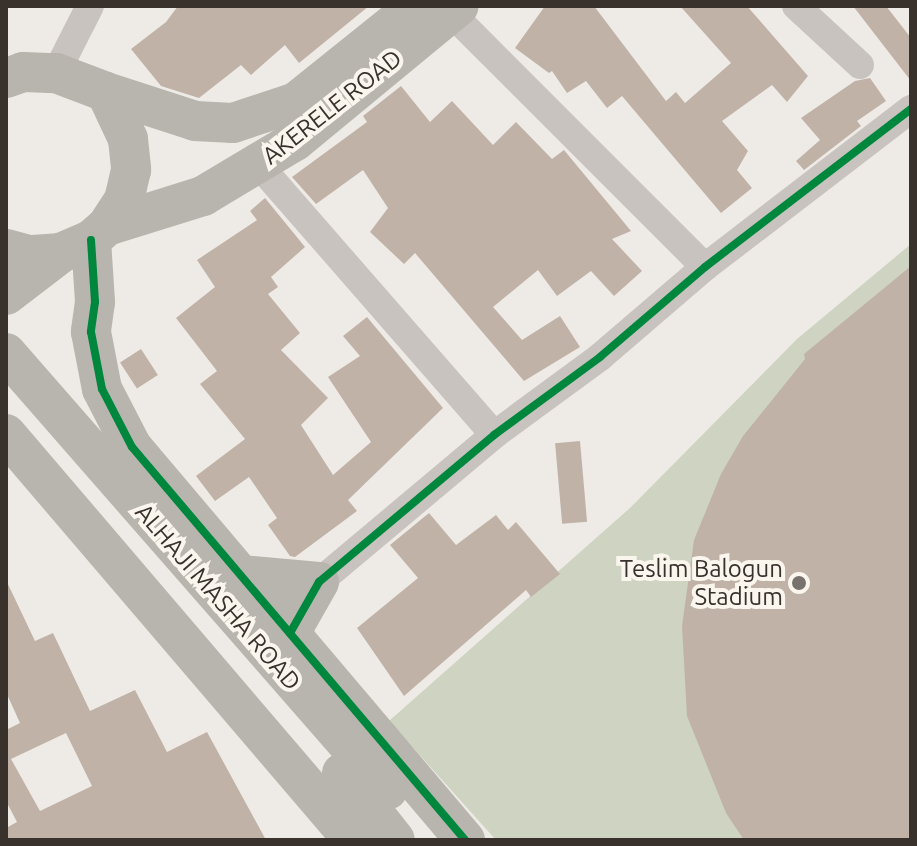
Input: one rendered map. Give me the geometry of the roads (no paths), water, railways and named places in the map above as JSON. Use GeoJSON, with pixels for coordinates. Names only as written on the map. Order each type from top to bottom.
{"type":"FeatureCollection","features":[{"type":"Feature","properties":{"kind":"street"},"geometry":{"type":"LineString","coordinates":[[23,74],[90,6]]}},
{"type":"Feature","properties":{"kind":"street"},"geometry":{"type":"LineString","coordinates":[[796,6],[860,65]]}},
{"type":"Feature","properties":{"kind":"street"},"geometry":{"type":"LineString","coordinates":[[23,74],[106,92],[195,121],[233,123],[296,102],[442,8],[705,267]]}},
{"type":"Feature","properties":{"kind":"street","name":"AKERELE ROAD"},"geometry":{"type":"LineString","coordinates":[[86,240],[203,196],[295,141],[442,8]]}},
{"type":"Feature","properties":{"kind":"street"},"geometry":{"type":"LineString","coordinates":[[6,295],[86,240],[124,200],[131,170],[128,139],[106,92]]}},
{"type":"Feature","properties":{"kind":"street"},"geometry":{"type":"LineString","coordinates":[[290,633],[319,582],[494,435],[600,357],[705,267],[911,109]]}},
{"type":"Feature","properties":{"kind":"street"},"geometry":{"type":"LineString","coordinates":[[258,164],[494,435]]}},
{"type":"Feature","properties":{"kind":"street"},"geometry":{"type":"LineString","coordinates":[[6,249],[29,255],[86,240]]}},
{"type":"Feature","properties":{"kind":"street"},"geometry":{"type":"LineString","coordinates":[[86,240],[95,302],[91,332],[102,389],[132,447],[465,840]]}},
{"type":"Feature","properties":{"kind":"street","name":"ALHAJI MASHA ROAD"},"geometry":{"type":"LineString","coordinates":[[6,353],[310,717],[395,840]]}},
{"type":"Feature","properties":{"kind":"street","name":"ALHAJI MASHA ROAD"},"geometry":{"type":"LineString","coordinates":[[6,382],[310,717],[432,840]]}},
{"type":"Feature","properties":{"kind":"street"},"geometry":{"type":"LineString","coordinates":[[6,434],[353,840]]}},
{"type":"Feature","properties":{"kind":"street"},"geometry":{"type":"LineString","coordinates":[[241,575],[319,582]]}},
{"type":"Feature","properties":{"kind":"place","name":"Teslim Balogun Stadium"},"geometry":{"type":"Point","coordinates":[799,583]}}]}
